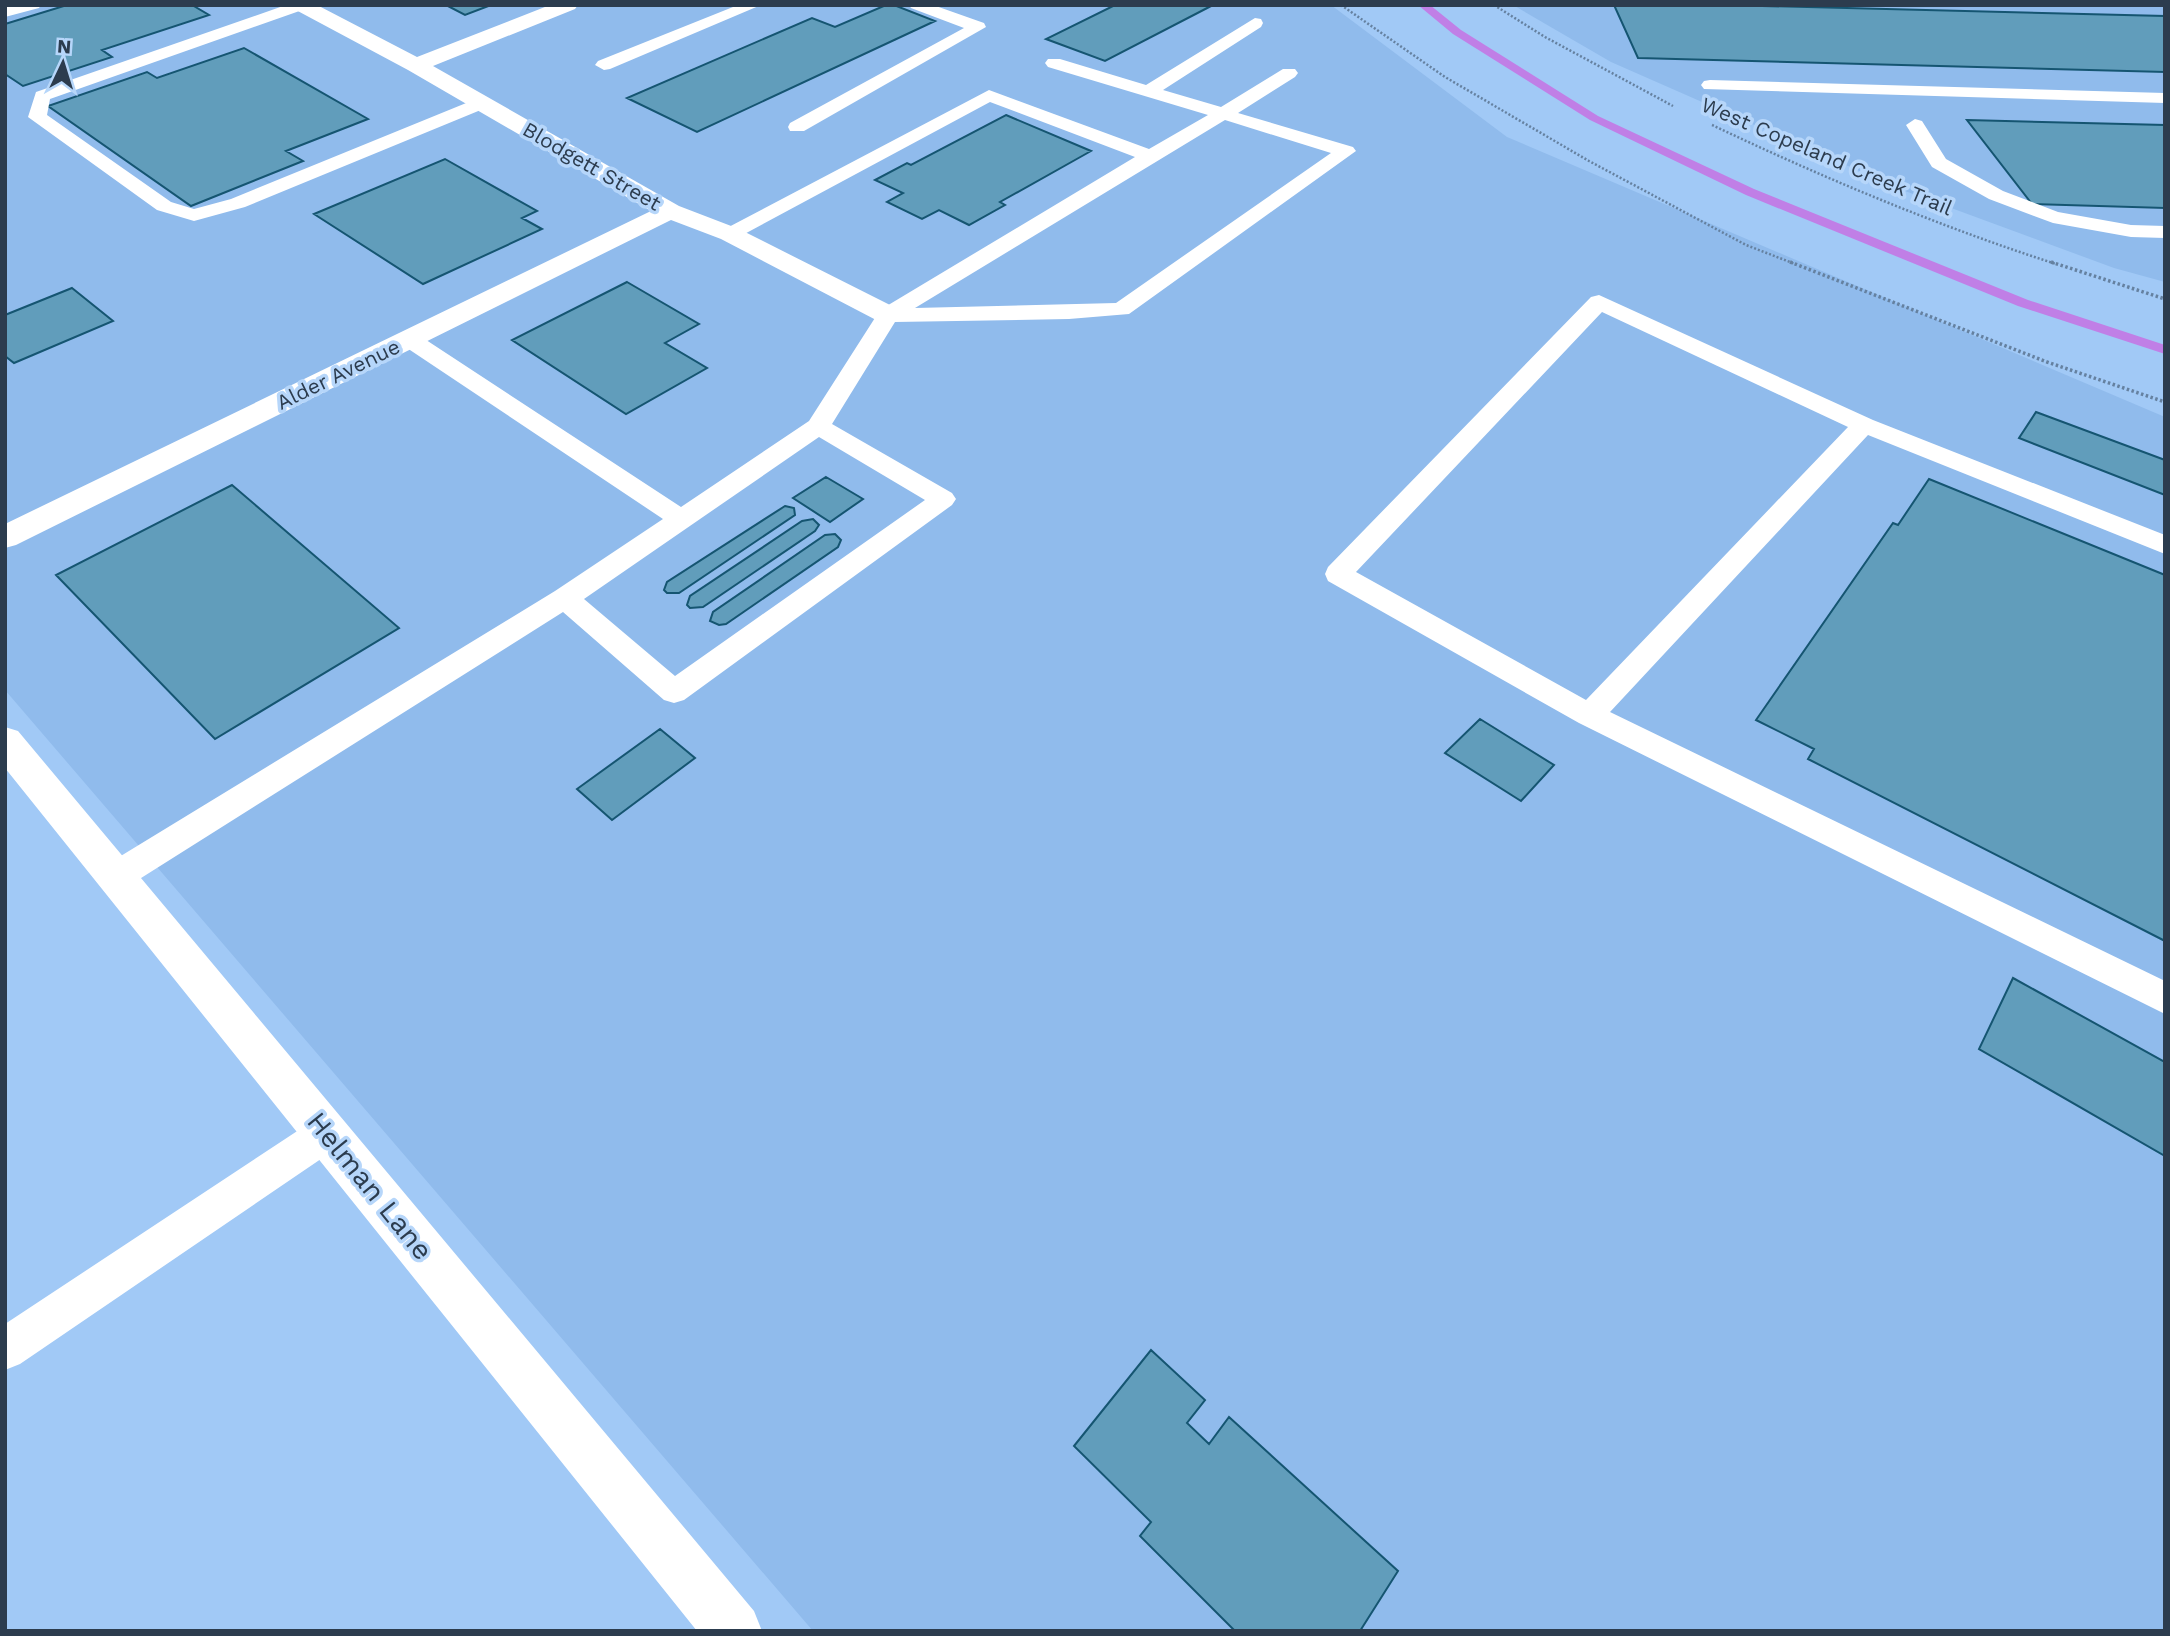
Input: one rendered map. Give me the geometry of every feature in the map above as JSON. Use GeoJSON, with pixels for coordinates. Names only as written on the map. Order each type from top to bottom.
{"type":"FeatureCollection","features":[{"type":"Feature","properties":{"kind":"street","name":"Blodgett Street"},"geometry":{"type":"LineString","coordinates":[[302,5],[416,65],[670,211],[730,234],[888,315]]}},
{"type":"Feature","properties":{"kind":"street"},"geometry":{"type":"LineString","coordinates":[[416,65],[568,5]]}},
{"type":"Feature","properties":{"kind":"street","name":"Alder Avenue"},"geometry":{"type":"LineString","coordinates":[[5,537],[670,211]]}},
{"type":"Feature","properties":{"kind":"street","name":"Helman Lane"},"geometry":{"type":"LineString","coordinates":[[5,741],[118,875],[734,1631]]}},
{"type":"Feature","properties":{"kind":"lane"},"geometry":{"type":"LineString","coordinates":[[5,12],[33,5]]}},
{"type":"Feature","properties":{"kind":"lane"},"geometry":{"type":"LineString","coordinates":[[302,5],[42,96],[37,117],[164,205],[194,215],[238,203],[482,103]]}},
{"type":"Feature","properties":{"kind":"lane"},"geometry":{"type":"LineString","coordinates":[[604,65],[752,5]]}},
{"type":"Feature","properties":{"kind":"lane"},"geometry":{"type":"LineString","coordinates":[[797,127],[978,27],[918,5]]}},
{"type":"Feature","properties":{"kind":"lane"},"geometry":{"type":"LineString","coordinates":[[1151,90],[1255,23]]}},
{"type":"Feature","properties":{"kind":"lane"},"geometry":{"type":"LineString","coordinates":[[888,315],[1057,313],[1121,309],[1346,151],[1054,62]]}},
{"type":"Feature","properties":{"kind":"lane"},"geometry":{"type":"LineString","coordinates":[[118,875],[565,598],[818,426],[888,315],[1289,73]]}},
{"type":"Feature","properties":{"kind":"lane"},"geometry":{"type":"LineString","coordinates":[[1710,85],[2165,98]]}},
{"type":"Feature","properties":{"kind":"lane"},"geometry":{"type":"LineString","coordinates":[[730,234],[989,95],[1150,156]]}},
{"type":"Feature","properties":{"kind":"lane"},"geometry":{"type":"LineString","coordinates":[[1915,125],[1939,163],[1996,195],[2053,217],[2131,231],[2165,232]]}},
{"type":"Feature","properties":{"kind":"lane"},"geometry":{"type":"LineString","coordinates":[[2165,545],[1864,425],[1600,302],[1338,574],[1589,715],[2165,998]]}},
{"type":"Feature","properties":{"kind":"lane"},"geometry":{"type":"LineString","coordinates":[[409,339],[682,519]]}},
{"type":"Feature","properties":{"kind":"lane"},"geometry":{"type":"LineString","coordinates":[[1589,715],[1864,425]]}},
{"type":"Feature","properties":{"kind":"lane"},"geometry":{"type":"LineString","coordinates":[[565,598],[674,692],[943,499],[818,426]]}},
{"type":"Feature","properties":{"kind":"lane"},"geometry":{"type":"LineString","coordinates":[[5,1349],[327,1133]]}},
{"type":"Feature","properties":{"kind":"path"},"geometry":{"type":"LineString","coordinates":[[1341,5],[1457,84],[1589,161],[1746,245],[2047,362],[2165,402]]}},
{"type":"Feature","properties":{"kind":"path","name":"West Copeland Creek Trail"},"geometry":{"type":"LineString","coordinates":[[1494,5],[1545,37],[1677,108]]}},
{"type":"Feature","properties":{"kind":"path","name":"West Copeland Creek Trail"},"geometry":{"type":"LineString","coordinates":[[1713,125],[1797,165],[1982,240],[2165,299]]}},
{"type":"Feature","properties":{"kind":"shaded area"},"geometry":{"type":"Polygon","coordinates":[[[5,5],[1331,5],[1507,137],[2165,417],[2165,1631],[813,1631],[5,690],[5,5]]]}},
{"type":"Feature","properties":{"kind":"shaded area"},"geometry":{"type":"Polygon","coordinates":[[[1513,5],[2165,5],[2165,282],[2114,268],[1905,191],[1611,62],[1513,5]]]}},
{"type":"Feature","properties":{"kind":"building"},"geometry":{"type":"Polygon","coordinates":[[[67,5],[192,5],[209,15],[102,50],[112,57],[23,86],[5,74],[5,24],[67,5]]]}},
{"type":"Feature","properties":{"kind":"building"},"geometry":{"type":"Polygon","coordinates":[[[446,5],[491,5],[465,15],[446,5]]]}},
{"type":"Feature","properties":{"kind":"building"},"geometry":{"type":"Polygon","coordinates":[[[886,5],[894,5],[935,21],[697,132],[627,98],[812,18],[835,27],[886,5]]]}},
{"type":"Feature","properties":{"kind":"building"},"geometry":{"type":"Polygon","coordinates":[[[1115,5],[1213,5],[1105,61],[1046,39],[1115,5]]]}},
{"type":"Feature","properties":{"kind":"building"},"geometry":{"type":"Polygon","coordinates":[[[1614,5],[1725,5],[2165,16],[2165,72],[1638,58],[1614,5]]]}},
{"type":"Feature","properties":{"kind":"building"},"geometry":{"type":"Polygon","coordinates":[[[244,48],[368,119],[286,151],[303,161],[191,206],[48,106],[147,72],[157,78],[244,48]]]}},
{"type":"Feature","properties":{"kind":"building"},"geometry":{"type":"Polygon","coordinates":[[[1006,115],[1091,151],[1000,202],[1005,205],[969,225],[939,210],[922,219],[887,202],[903,193],[875,180],[907,163],[911,165],[1006,115]]]}},
{"type":"Feature","properties":{"kind":"building"},"geometry":{"type":"Polygon","coordinates":[[[1967,120],[2165,125],[2165,208],[2032,204],[1967,120]]]}},
{"type":"Feature","properties":{"kind":"building"},"geometry":{"type":"Polygon","coordinates":[[[445,159],[537,211],[522,218],[542,229],[423,284],[314,214],[445,159]]]}},
{"type":"Feature","properties":{"kind":"building"},"geometry":{"type":"Polygon","coordinates":[[[627,282],[699,324],[665,343],[707,368],[626,414],[512,340],[627,282]]]}},
{"type":"Feature","properties":{"kind":"building"},"geometry":{"type":"Polygon","coordinates":[[[72,288],[113,321],[14,363],[5,356],[5,315],[72,288]]]}},
{"type":"Feature","properties":{"kind":"building"},"geometry":{"type":"Polygon","coordinates":[[[2036,412],[2165,460],[2165,495],[2019,438],[2036,412]]]}},
{"type":"Feature","properties":{"kind":"building"},"geometry":{"type":"Polygon","coordinates":[[[826,477],[863,499],[830,522],[793,498],[826,477]]]}},
{"type":"Feature","properties":{"kind":"building"},"geometry":{"type":"Polygon","coordinates":[[[1929,479],[2165,575],[2165,941],[1808,759],[1814,749],[1756,720],[1893,523],[1898,525],[1929,479]]]}},
{"type":"Feature","properties":{"kind":"building"},"geometry":{"type":"Polygon","coordinates":[[[232,485],[399,628],[215,739],[56,575],[232,485]]]}},
{"type":"Feature","properties":{"kind":"building"},"geometry":{"type":"Polygon","coordinates":[[[785,506],[794,508],[795,515],[679,593],[667,593],[664,590],[667,582],[785,506]]]}},
{"type":"Feature","properties":{"kind":"building"},"geometry":{"type":"Polygon","coordinates":[[[813,519],[819,525],[815,531],[703,607],[690,608],[687,605],[690,596],[802,521],[813,519]]]}},
{"type":"Feature","properties":{"kind":"building"},"geometry":{"type":"Polygon","coordinates":[[[835,534],[841,540],[838,547],[726,624],[719,625],[710,621],[713,612],[825,535],[835,534]]]}},
{"type":"Feature","properties":{"kind":"building"},"geometry":{"type":"Polygon","coordinates":[[[1480,719],[1554,765],[1521,801],[1445,753],[1480,719]]]}},
{"type":"Feature","properties":{"kind":"building"},"geometry":{"type":"Polygon","coordinates":[[[660,729],[695,758],[612,820],[577,789],[660,729]]]}},
{"type":"Feature","properties":{"kind":"building"},"geometry":{"type":"Polygon","coordinates":[[[2013,978],[2165,1062],[2165,1156],[1979,1049],[2013,978]]]}},
{"type":"Feature","properties":{"kind":"building"},"geometry":{"type":"Polygon","coordinates":[[[1151,1350],[1205,1400],[1187,1423],[1209,1444],[1229,1417],[1398,1571],[1360,1631],[1235,1631],[1140,1536],[1151,1522],[1074,1446],[1151,1350]]]}},
{"type":"Feature","properties":{"kind":"waterway"},"geometry":{"type":"LineString","coordinates":[[1423,5],[1457,32],[1594,118],[1750,192],[2023,303],[2165,350]]}}]}
